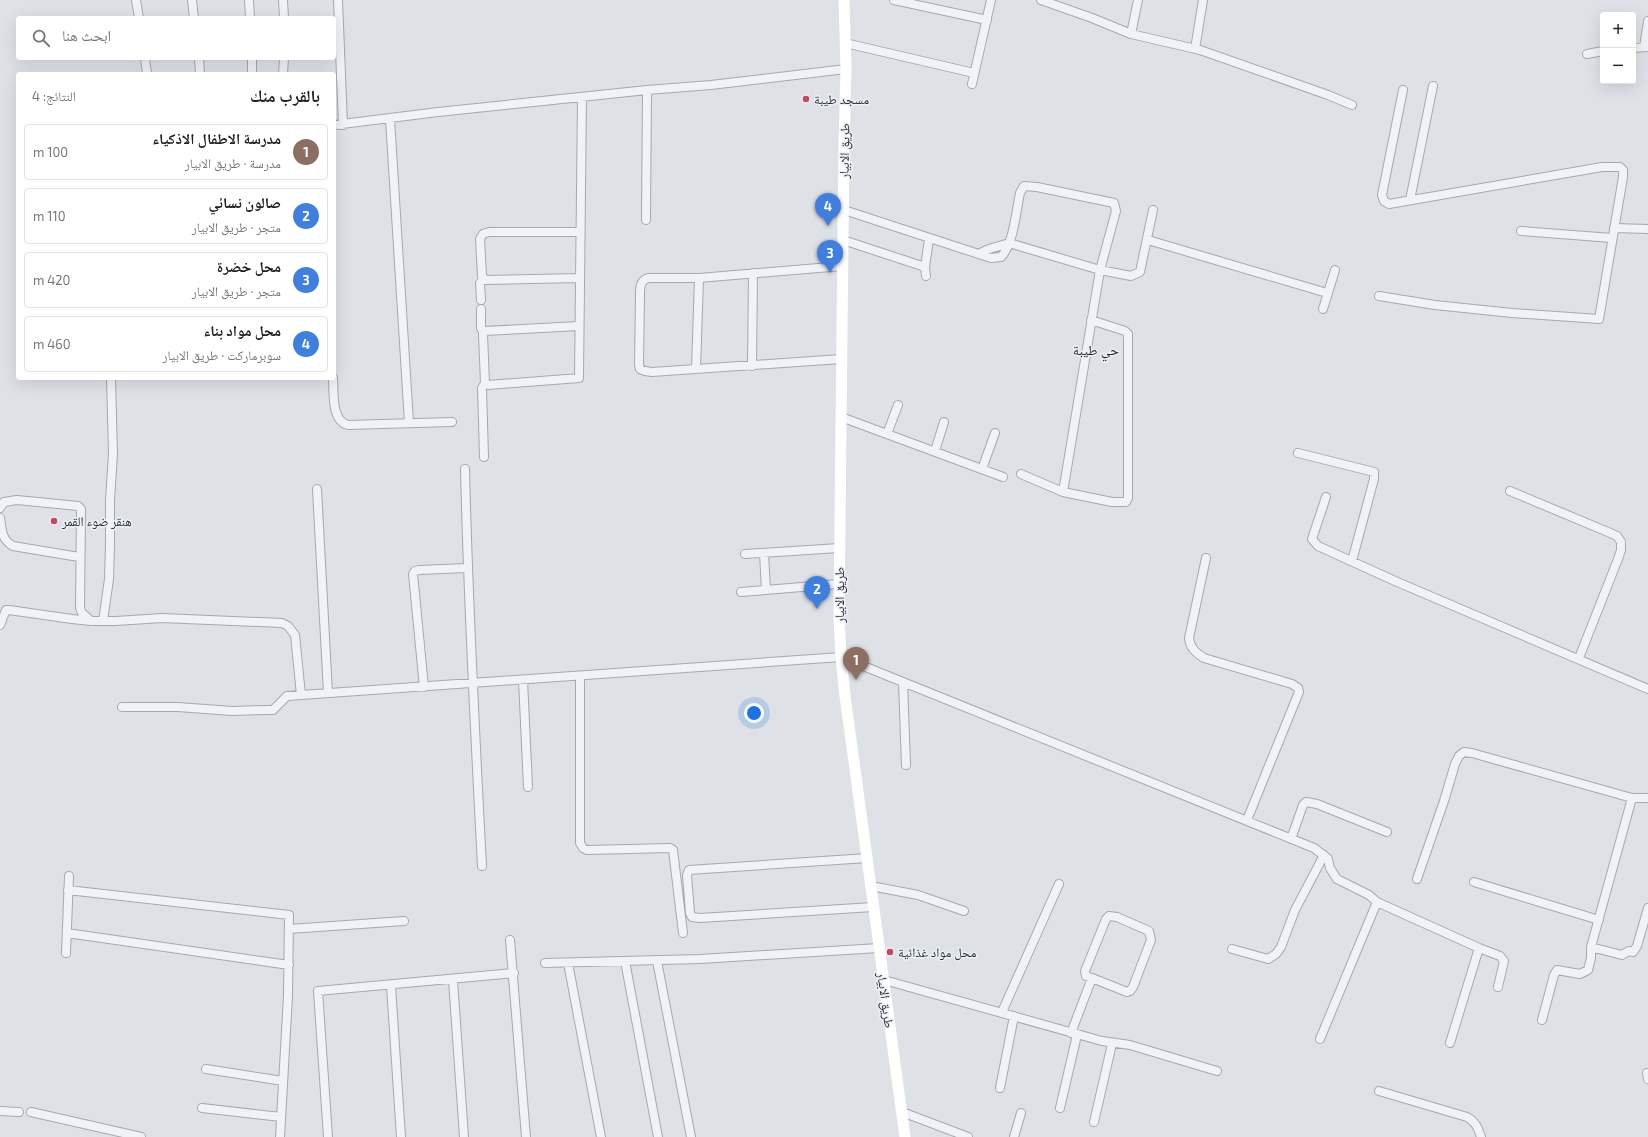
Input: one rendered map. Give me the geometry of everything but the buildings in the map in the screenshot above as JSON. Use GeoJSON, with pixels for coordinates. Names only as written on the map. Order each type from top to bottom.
{"type":"FeatureCollection","features":[{"type":"Feature","properties":{"kind":"main road","name":"طريق الابيار"},"geometry":{"type":"LineString","coordinates":[[844,0],[846,69],[839,548],[841,658],[873,907],[905,1137]]}},
{"type":"Feature","properties":{"kind":"street"},"geometry":{"type":"LineString","coordinates":[[136,0],[139,16]]}},
{"type":"Feature","properties":{"kind":"street"},"geometry":{"type":"LineString","coordinates":[[192,0],[194,16]]}},
{"type":"Feature","properties":{"kind":"street"},"geometry":{"type":"LineString","coordinates":[[249,0],[250,16]]}},
{"type":"Feature","properties":{"kind":"street"},"geometry":{"type":"LineString","coordinates":[[283,0],[284,16]]}},
{"type":"Feature","properties":{"kind":"street"},"geometry":{"type":"LineString","coordinates":[[338,0],[343,124]]}},
{"type":"Feature","properties":{"kind":"street"},"geometry":{"type":"LineString","coordinates":[[894,0],[987,20]]}},
{"type":"Feature","properties":{"kind":"street"},"geometry":{"type":"LineString","coordinates":[[972,84],[991,0]]}},
{"type":"Feature","properties":{"kind":"street"},"geometry":{"type":"LineString","coordinates":[[1041,0],[1131,34],[1195,49],[1328,95],[1352,105]]}},
{"type":"Feature","properties":{"kind":"street"},"geometry":{"type":"LineString","coordinates":[[1131,34],[1138,0]]}},
{"type":"Feature","properties":{"kind":"street"},"geometry":{"type":"LineString","coordinates":[[1195,49],[1203,0]]}},
{"type":"Feature","properties":{"kind":"street"},"geometry":{"type":"LineString","coordinates":[[1636,48],[1646,47],[1648,21]]}},
{"type":"Feature","properties":{"kind":"street"},"geometry":{"type":"LineString","coordinates":[[845,43],[974,73]]}},
{"type":"Feature","properties":{"kind":"street"},"geometry":{"type":"LineString","coordinates":[[1587,54],[1600,52]]}},
{"type":"Feature","properties":{"kind":"street"},"geometry":{"type":"LineString","coordinates":[[144,60],[147,72]]}},
{"type":"Feature","properties":{"kind":"street"},"geometry":{"type":"LineString","coordinates":[[199,60],[200,72]]}},
{"type":"Feature","properties":{"kind":"street"},"geometry":{"type":"LineString","coordinates":[[252,60],[252,72]]}},
{"type":"Feature","properties":{"kind":"street"},"geometry":{"type":"LineString","coordinates":[[283,72],[284,60]]}},
{"type":"Feature","properties":{"kind":"street"},"geometry":{"type":"LineString","coordinates":[[336,125],[438,112],[647,90],[711,85],[846,69]]}},
{"type":"Feature","properties":{"kind":"street"},"geometry":{"type":"LineString","coordinates":[[1410,200],[1433,86]]}},
{"type":"Feature","properties":{"kind":"street"},"geometry":{"type":"LineString","coordinates":[[646,220],[647,90]]}},
{"type":"Feature","properties":{"kind":"street"},"geometry":{"type":"LineString","coordinates":[[1379,296],[1435,305],[1512,313],[1599,319],[1624,174],[1623,170],[1618,166],[1389,204],[1384,201],[1382,195],[1403,90]]}},
{"type":"Feature","properties":{"kind":"street"},"geometry":{"type":"LineString","coordinates":[[486,383],[488,385],[579,379],[580,377],[579,278],[582,98]]}},
{"type":"Feature","properties":{"kind":"street"},"geometry":{"type":"LineString","coordinates":[[390,119],[409,423]]}},
{"type":"Feature","properties":{"kind":"street"},"geometry":{"type":"LineString","coordinates":[[844,210],[991,258],[1001,257],[1006,252],[1020,192],[1024,186],[1037,187],[1114,203],[1116,209],[1100,270],[1090,320],[1063,492]]}},
{"type":"Feature","properties":{"kind":"street"},"geometry":{"type":"LineString","coordinates":[[1009,243],[1100,270],[1132,276],[1140,272],[1148,240],[1153,210]]}},
{"type":"Feature","properties":{"kind":"street"},"geometry":{"type":"LineString","coordinates":[[1614,228],[1648,229]]}},
{"type":"Feature","properties":{"kind":"street"},"geometry":{"type":"LineString","coordinates":[[1521,231],[1612,238]]}},
{"type":"Feature","properties":{"kind":"street"},"geometry":{"type":"LineString","coordinates":[[579,278],[485,280],[482,276],[480,239],[483,234],[580,232]]}},
{"type":"Feature","properties":{"kind":"street"},"geometry":{"type":"LineString","coordinates":[[926,276],[929,238]]}},
{"type":"Feature","properties":{"kind":"street"},"geometry":{"type":"LineString","coordinates":[[843,240],[926,267]]}},
{"type":"Feature","properties":{"kind":"street"},"geometry":{"type":"LineString","coordinates":[[1148,240],[1328,294]]}},
{"type":"Feature","properties":{"kind":"street"},"geometry":{"type":"LineString","coordinates":[[842,266],[754,272],[699,278],[648,278],[643,280],[640,295],[640,369],[652,372],[842,359]]}},
{"type":"Feature","properties":{"kind":"street"},"geometry":{"type":"LineString","coordinates":[[1323,309],[1335,270]]}},
{"type":"Feature","properties":{"kind":"street"},"geometry":{"type":"LineString","coordinates":[[752,366],[754,272]]}},
{"type":"Feature","properties":{"kind":"street"},"geometry":{"type":"LineString","coordinates":[[480,300],[480,283],[484,278]]}},
{"type":"Feature","properties":{"kind":"street"},"geometry":{"type":"LineString","coordinates":[[696,369],[699,278]]}},
{"type":"Feature","properties":{"kind":"street"},"geometry":{"type":"LineString","coordinates":[[481,310],[481,328],[484,332],[486,383],[482,388],[484,457]]}},
{"type":"Feature","properties":{"kind":"street"},"geometry":{"type":"LineString","coordinates":[[1021,474],[1063,492],[1121,502],[1126,502],[1129,496],[1128,334],[1125,331],[1090,320]]}},
{"type":"Feature","properties":{"kind":"street"},"geometry":{"type":"LineString","coordinates":[[484,332],[579,326]]}},
{"type":"Feature","properties":{"kind":"street"},"geometry":{"type":"LineString","coordinates":[[103,621],[110,552],[110,500],[113,454],[111,380]]}},
{"type":"Feature","properties":{"kind":"street"},"geometry":{"type":"LineString","coordinates":[[333,380],[337,417],[342,424],[348,426],[452,422]]}},
{"type":"Feature","properties":{"kind":"street"},"geometry":{"type":"LineString","coordinates":[[887,434],[898,405]]}},
{"type":"Feature","properties":{"kind":"street"},"geometry":{"type":"LineString","coordinates":[[841,416],[1003,477]]}},
{"type":"Feature","properties":{"kind":"street"},"geometry":{"type":"LineString","coordinates":[[935,451],[944,422]]}},
{"type":"Feature","properties":{"kind":"street"},"geometry":{"type":"LineString","coordinates":[[982,469],[995,433]]}},
{"type":"Feature","properties":{"kind":"street"},"geometry":{"type":"LineString","coordinates":[[1298,453],[1371,470],[1375,473],[1352,560]]}},
{"type":"Feature","properties":{"kind":"street"},"geometry":{"type":"LineString","coordinates":[[465,469],[467,568],[482,866]]}},
{"type":"Feature","properties":{"kind":"street"},"geometry":{"type":"LineString","coordinates":[[317,489],[328,693]]}},
{"type":"Feature","properties":{"kind":"street"},"geometry":{"type":"LineString","coordinates":[[1510,491],[1617,536],[1621,542],[1621,550],[1618,559],[1579,658]]}},
{"type":"Feature","properties":{"kind":"street"},"geometry":{"type":"LineString","coordinates":[[1326,497],[1312,539],[1318,546],[1352,560],[1409,587],[1579,658],[1648,689]]}},
{"type":"Feature","properties":{"kind":"street"},"geometry":{"type":"LineString","coordinates":[[0,508],[4,502],[17,500],[78,506],[82,512],[79,557],[80,608],[82,613],[91,620]]}},
{"type":"Feature","properties":{"kind":"street"},"geometry":{"type":"LineString","coordinates":[[0,518],[4,538],[6,542],[13,546],[79,557]]}},
{"type":"Feature","properties":{"kind":"street"},"geometry":{"type":"LineString","coordinates":[[745,554],[839,548]]}},
{"type":"Feature","properties":{"kind":"street"},"geometry":{"type":"LineString","coordinates":[[764,553],[766,590]]}},
{"type":"Feature","properties":{"kind":"street"},"geometry":{"type":"LineString","coordinates":[[1206,558],[1189,638],[1191,647],[1196,653],[1204,658],[1292,684],[1298,688],[1298,692],[1247,820]]}},
{"type":"Feature","properties":{"kind":"street"},"geometry":{"type":"LineString","coordinates":[[424,687],[414,574],[419,570],[467,568]]}},
{"type":"Feature","properties":{"kind":"street"},"geometry":{"type":"LineString","coordinates":[[741,592],[839,584]]}},
{"type":"Feature","properties":{"kind":"street"},"geometry":{"type":"LineString","coordinates":[[0,624],[6,610],[72,619],[103,621],[148,618],[282,623],[288,626],[295,635],[301,695]]}},
{"type":"Feature","properties":{"kind":"street"},"geometry":{"type":"LineString","coordinates":[[122,707],[178,707],[232,711],[273,710],[287,696],[841,658],[1314,848],[1328,858],[1330,868],[1337,879],[1369,895],[1377,902],[1500,956],[1504,961],[1498,987]]}},
{"type":"Feature","properties":{"kind":"street"},"geometry":{"type":"LineString","coordinates":[[580,676],[580,844],[587,850],[670,848],[673,850],[684,933]]}},
{"type":"Feature","properties":{"kind":"street"},"geometry":{"type":"LineString","coordinates":[[523,680],[528,787]]}},
{"type":"Feature","properties":{"kind":"street"},"geometry":{"type":"LineString","coordinates":[[903,682],[906,765]]}},
{"type":"Feature","properties":{"kind":"street"},"geometry":{"type":"LineString","coordinates":[[1417,879],[1444,802],[1455,764],[1459,756],[1464,752],[1632,798],[1648,798]]}},
{"type":"Feature","properties":{"kind":"street"},"geometry":{"type":"LineString","coordinates":[[1542,1020],[1554,975],[1557,970],[1580,974],[1585,973],[1588,970],[1592,958],[1591,947],[1632,798]]}},
{"type":"Feature","properties":{"kind":"street"},"geometry":{"type":"LineString","coordinates":[[1291,838],[1303,805],[1306,802],[1317,804],[1387,832]]}},
{"type":"Feature","properties":{"kind":"street"},"geometry":{"type":"LineString","coordinates":[[1232,949],[1268,959],[1276,954],[1295,910],[1324,855]]}},
{"type":"Feature","properties":{"kind":"street"},"geometry":{"type":"LineString","coordinates":[[867,858],[689,870],[687,875],[690,913],[692,918],[700,918],[873,907]]}},
{"type":"Feature","properties":{"kind":"street"},"geometry":{"type":"LineString","coordinates":[[66,954],[69,876]]}},
{"type":"Feature","properties":{"kind":"street"},"geometry":{"type":"LineString","coordinates":[[1474,882],[1599,920]]}},
{"type":"Feature","properties":{"kind":"street"},"geometry":{"type":"LineString","coordinates":[[1002,1012],[1059,884]]}},
{"type":"Feature","properties":{"kind":"street"},"geometry":{"type":"LineString","coordinates":[[871,886],[918,895],[964,911]]}},
{"type":"Feature","properties":{"kind":"street"},"geometry":{"type":"LineString","coordinates":[[68,890],[289,915],[288,996],[280,1137]]}},
{"type":"Feature","properties":{"kind":"street"},"geometry":{"type":"LineString","coordinates":[[1320,1039],[1377,902]]}},
{"type":"Feature","properties":{"kind":"street"},"geometry":{"type":"LineString","coordinates":[[1591,947],[1622,955],[1633,952],[1637,946],[1648,908]]}},
{"type":"Feature","properties":{"kind":"street"},"geometry":{"type":"LineString","coordinates":[[1109,916],[1117,917],[1149,931],[1151,940],[1132,990],[1127,992],[1092,978],[1086,976],[1086,966],[1106,919],[1109,916]]}},
{"type":"Feature","properties":{"kind":"street"},"geometry":{"type":"LineString","coordinates":[[289,929],[404,921]]}},
{"type":"Feature","properties":{"kind":"street"},"geometry":{"type":"LineString","coordinates":[[67,933],[289,966]]}},
{"type":"Feature","properties":{"kind":"street"},"geometry":{"type":"LineString","coordinates":[[510,940],[514,973],[526,1137]]}},
{"type":"Feature","properties":{"kind":"street"},"geometry":{"type":"LineString","coordinates":[[545,964],[700,959],[879,948]]}},
{"type":"Feature","properties":{"kind":"street"},"geometry":{"type":"LineString","coordinates":[[1450,1043],[1479,948]]}},
{"type":"Feature","properties":{"kind":"street"},"geometry":{"type":"LineString","coordinates":[[625,961],[658,1137]]}},
{"type":"Feature","properties":{"kind":"street"},"geometry":{"type":"LineString","coordinates":[[657,961],[691,1137]]}},
{"type":"Feature","properties":{"kind":"street"},"geometry":{"type":"LineString","coordinates":[[568,963],[601,1137]]}},
{"type":"Feature","properties":{"kind":"street"},"geometry":{"type":"LineString","coordinates":[[328,1137],[318,991],[391,986],[514,973]]}},
{"type":"Feature","properties":{"kind":"street"},"geometry":{"type":"LineString","coordinates":[[1060,1108],[1074,1034],[1092,978]]}},
{"type":"Feature","properties":{"kind":"street"},"geometry":{"type":"LineString","coordinates":[[453,980],[464,1137]]}},
{"type":"Feature","properties":{"kind":"street"},"geometry":{"type":"LineString","coordinates":[[884,980],[1002,1012],[1074,1034],[1112,1044],[1130,1045],[1217,1071]]}},
{"type":"Feature","properties":{"kind":"street"},"geometry":{"type":"LineString","coordinates":[[391,986],[401,1137]]}},
{"type":"Feature","properties":{"kind":"street"},"geometry":{"type":"LineString","coordinates":[[1000,1088],[1014,1016]]}},
{"type":"Feature","properties":{"kind":"street"},"geometry":{"type":"LineString","coordinates":[[1094,1122],[1112,1044]]}},
{"type":"Feature","properties":{"kind":"street"},"geometry":{"type":"LineString","coordinates":[[206,1069],[282,1081]]}},
{"type":"Feature","properties":{"kind":"street"},"geometry":{"type":"LineString","coordinates":[[1379,1090],[1467,1117],[1478,1127],[1481,1137]]}},
{"type":"Feature","properties":{"kind":"street"},"geometry":{"type":"LineString","coordinates":[[202,1108],[281,1117]]}},
{"type":"Feature","properties":{"kind":"street"},"geometry":{"type":"LineString","coordinates":[[0,1111],[19,1112]]}},
{"type":"Feature","properties":{"kind":"street"},"geometry":{"type":"LineString","coordinates":[[32,1112],[141,1137]]}},
{"type":"Feature","properties":{"kind":"street"},"geometry":{"type":"LineString","coordinates":[[902,1112],[968,1137]]}},
{"type":"Feature","properties":{"kind":"street"},"geometry":{"type":"LineString","coordinates":[[1014,1137],[1021,1113]]}},
{"type":"Feature","properties":{"kind":"place","name":"مسجد طيبة"},"geometry":{"type":"Point","coordinates":[806,99]}},
{"type":"Feature","properties":{"kind":"place","name":"محل مواد بناء"},"geometry":{"type":"Point","coordinates":[828,226]}},
{"type":"Feature","properties":{"kind":"place","name":"محل خضرة"},"geometry":{"type":"Point","coordinates":[830,273]}},
{"type":"Feature","properties":{"kind":"place","name":"هنقر ضوء القمر"},"geometry":{"type":"Point","coordinates":[54,521]}},
{"type":"Feature","properties":{"kind":"place","name":"صالون نسائي"},"geometry":{"type":"Point","coordinates":[817,609]}},
{"type":"Feature","properties":{"kind":"place","name":"مدرسة الاطفال الاذكياء"},"geometry":{"type":"Point","coordinates":[856,680]}},
{"type":"Feature","properties":{"kind":"place","name":"محل مواد غذائية"},"geometry":{"type":"Point","coordinates":[890,952]}},
{"type":"Feature","properties":{"kind":"district","name":"حي طيبة"},"geometry":{"type":"Point","coordinates":[1096,350]}}]}
